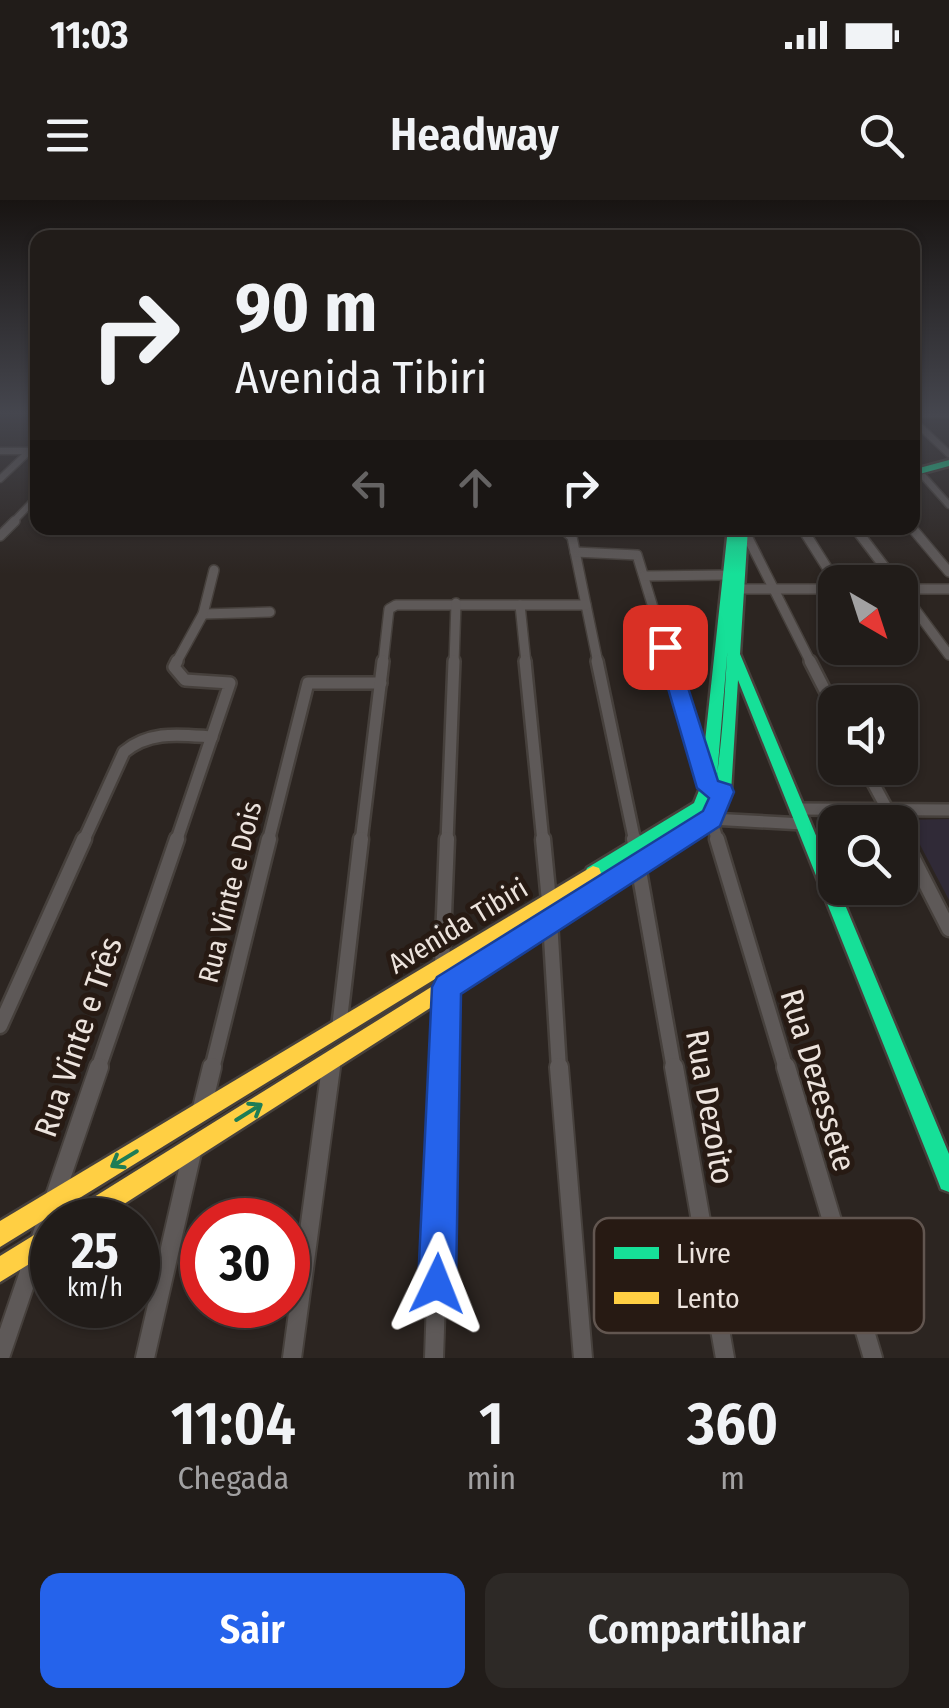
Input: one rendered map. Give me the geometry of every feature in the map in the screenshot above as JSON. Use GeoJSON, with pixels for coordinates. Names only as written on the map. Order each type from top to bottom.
{"type":"FeatureCollection","features":[{"type":"Feature","properties":{"kind":"main road"},"geometry":{"type":"LineString","coordinates":[[920,473],[949,467]]}},
{"type":"Feature","properties":{"kind":"main road"},"geometry":{"type":"LineString","coordinates":[[716,790],[733,535]]}},
{"type":"Feature","properties":{"kind":"main road"},"geometry":{"type":"LineString","coordinates":[[712,818],[733,652],[731,585],[742,535]]}},
{"type":"Feature","properties":{"kind":"main road"},"geometry":{"type":"LineString","coordinates":[[733,652],[949,1180]]}},
{"type":"Feature","properties":{"kind":"main road","name":"Avenida Tibiri"},"geometry":{"type":"LineString","coordinates":[[113,1198],[550,921],[695,812],[716,790]]}},
{"type":"Feature","properties":{"kind":"main road","name":"Avenida Tibiri"},"geometry":{"type":"LineString","coordinates":[[58,1198],[549,901],[712,818]]}},
{"type":"Feature","properties":{"kind":"main road"},"geometry":{"type":"LineString","coordinates":[[480,942],[488,961]]}},
{"type":"Feature","properties":{"kind":"main road","name":"Avenida Tibiri"},"geometry":{"type":"LineString","coordinates":[[0,1235],[30,1216]]}},
{"type":"Feature","properties":{"kind":"main road"},"geometry":{"type":"LineString","coordinates":[[0,1270],[30,1250]]}},
{"type":"Feature","properties":{"kind":"street"},"geometry":{"type":"LineString","coordinates":[[920,478],[949,505]]}},
{"type":"Feature","properties":{"kind":"street"},"geometry":{"type":"LineString","coordinates":[[0,536],[30,504]]}},
{"type":"Feature","properties":{"kind":"street","name":"Rua Dezoito"},"geometry":{"type":"LineString","coordinates":[[570,535],[637,857],[700,1218]]}},
{"type":"Feature","properties":{"kind":"street"},"geometry":{"type":"LineString","coordinates":[[746,535],[822,685]]}},
{"type":"Feature","properties":{"kind":"street"},"geometry":{"type":"LineString","coordinates":[[806,535],[824,565]]}},
{"type":"Feature","properties":{"kind":"street"},"geometry":{"type":"LineString","coordinates":[[861,535],[883,565]]}},
{"type":"Feature","properties":{"kind":"street"},"geometry":{"type":"LineString","coordinates":[[918,535],[949,572]]}},
{"type":"Feature","properties":{"kind":"street"},"geometry":{"type":"LineString","coordinates":[[576,552],[621,551],[637,555],[716,790]]}},
{"type":"Feature","properties":{"kind":"street"},"geometry":{"type":"LineString","coordinates":[[214,570],[203,614],[270,612]]}},
{"type":"Feature","properties":{"kind":"street"},"geometry":{"type":"LineString","coordinates":[[644,576],[773,589],[818,587]]}},
{"type":"Feature","properties":{"kind":"street"},"geometry":{"type":"LineString","coordinates":[[918,589],[949,589]]}},
{"type":"Feature","properties":{"kind":"street"},"geometry":{"type":"LineString","coordinates":[[442,965],[456,603]]}},
{"type":"Feature","properties":{"kind":"street"},"geometry":{"type":"LineString","coordinates":[[339,1028],[388,612],[402,604],[586,604]]}},
{"type":"Feature","properties":{"kind":"street"},"geometry":{"type":"LineString","coordinates":[[520,605],[549,901]]}},
{"type":"Feature","properties":{"kind":"street"},"geometry":{"type":"LineString","coordinates":[[918,613],[949,655]]}},
{"type":"Feature","properties":{"kind":"street","name":"Rua Vinte e Três"},"geometry":{"type":"LineString","coordinates":[[54,1198],[230,683],[185,680],[174,667],[203,614]]}},
{"type":"Feature","properties":{"kind":"street","name":"Rua Vinte e Dois"},"geometry":{"type":"LineString","coordinates":[[202,1112],[308,683],[380,684]]}},
{"type":"Feature","properties":{"kind":"street"},"geometry":{"type":"LineString","coordinates":[[0,1026],[124,752],[136,741],[151,736],[212,736]]}},
{"type":"Feature","properties":{"kind":"street"},"geometry":{"type":"LineString","coordinates":[[918,813],[949,810]]}},
{"type":"Feature","properties":{"kind":"street"},"geometry":{"type":"LineString","coordinates":[[712,818],[818,816]]}},
{"type":"Feature","properties":{"kind":"street","name":"Rua Dezessete"},"geometry":{"type":"LineString","coordinates":[[712,818],[831,1218]]}},
{"type":"Feature","properties":{"kind":"street"},"geometry":{"type":"LineString","coordinates":[[918,869],[949,929]]}},
{"type":"Feature","properties":{"kind":"street"},"geometry":{"type":"LineString","coordinates":[[550,921],[567,1196],[583,1358]]}},
{"type":"Feature","properties":{"kind":"street"},"geometry":{"type":"LineString","coordinates":[[434,1358],[447,987]]}},
{"type":"Feature","properties":{"kind":"street"},"geometry":{"type":"LineString","coordinates":[[292,1358],[332,1060]]}},
{"type":"Feature","properties":{"kind":"street"},"geometry":{"type":"LineString","coordinates":[[146,1358],[193,1147]]}},
{"type":"Feature","properties":{"kind":"street","name":"Rua Vinte e Três"},"geometry":{"type":"LineString","coordinates":[[0,1357],[30,1281]]}},
{"type":"Feature","properties":{"kind":"street","name":"Rua Dezoito"},"geometry":{"type":"LineString","coordinates":[[721,1333],[725,1358]]}},
{"type":"Feature","properties":{"kind":"street","name":"Rua Dezessete"},"geometry":{"type":"LineString","coordinates":[[865,1333],[872,1358]]}},
{"type":"Feature","properties":{"kind":"shaded area"},"geometry":{"type":"Polygon","coordinates":[[[949,819],[949,900],[918,841],[918,820],[949,819]]]}},
{"type":"Feature","properties":{"kind":"traffic: fast"},"geometry":{"type":"LineString","coordinates":[[920,471],[938,466]]}},
{"type":"Feature","properties":{"kind":"traffic: fast"},"geometry":{"type":"LineString","coordinates":[[593,873],[700,807],[708,788],[732,535]]}},
{"type":"Feature","properties":{"kind":"traffic: fast"},"geometry":{"type":"LineString","coordinates":[[696,829],[711,819],[723,792],[742,535]]}},
{"type":"Feature","properties":{"kind":"traffic: fast"},"geometry":{"type":"LineString","coordinates":[[735,657],[949,1181]]}},
{"type":"Feature","properties":{"kind":"traffic: slow"},"geometry":{"type":"LineString","coordinates":[[113,1198],[696,829]]}},
{"type":"Feature","properties":{"kind":"traffic: slow"},"geometry":{"type":"LineString","coordinates":[[0,1235],[593,873]]}},
{"type":"Feature","properties":{"kind":"traffic: slow"},"geometry":{"type":"LineString","coordinates":[[0,1270],[30,1250]]}},
{"type":"Feature","properties":{"kind":"route"},"geometry":{"type":"LineString","coordinates":[[437,1284],[447,987],[712,818],[718,808],[723,792],[708,788],[665,647]]}}]}
